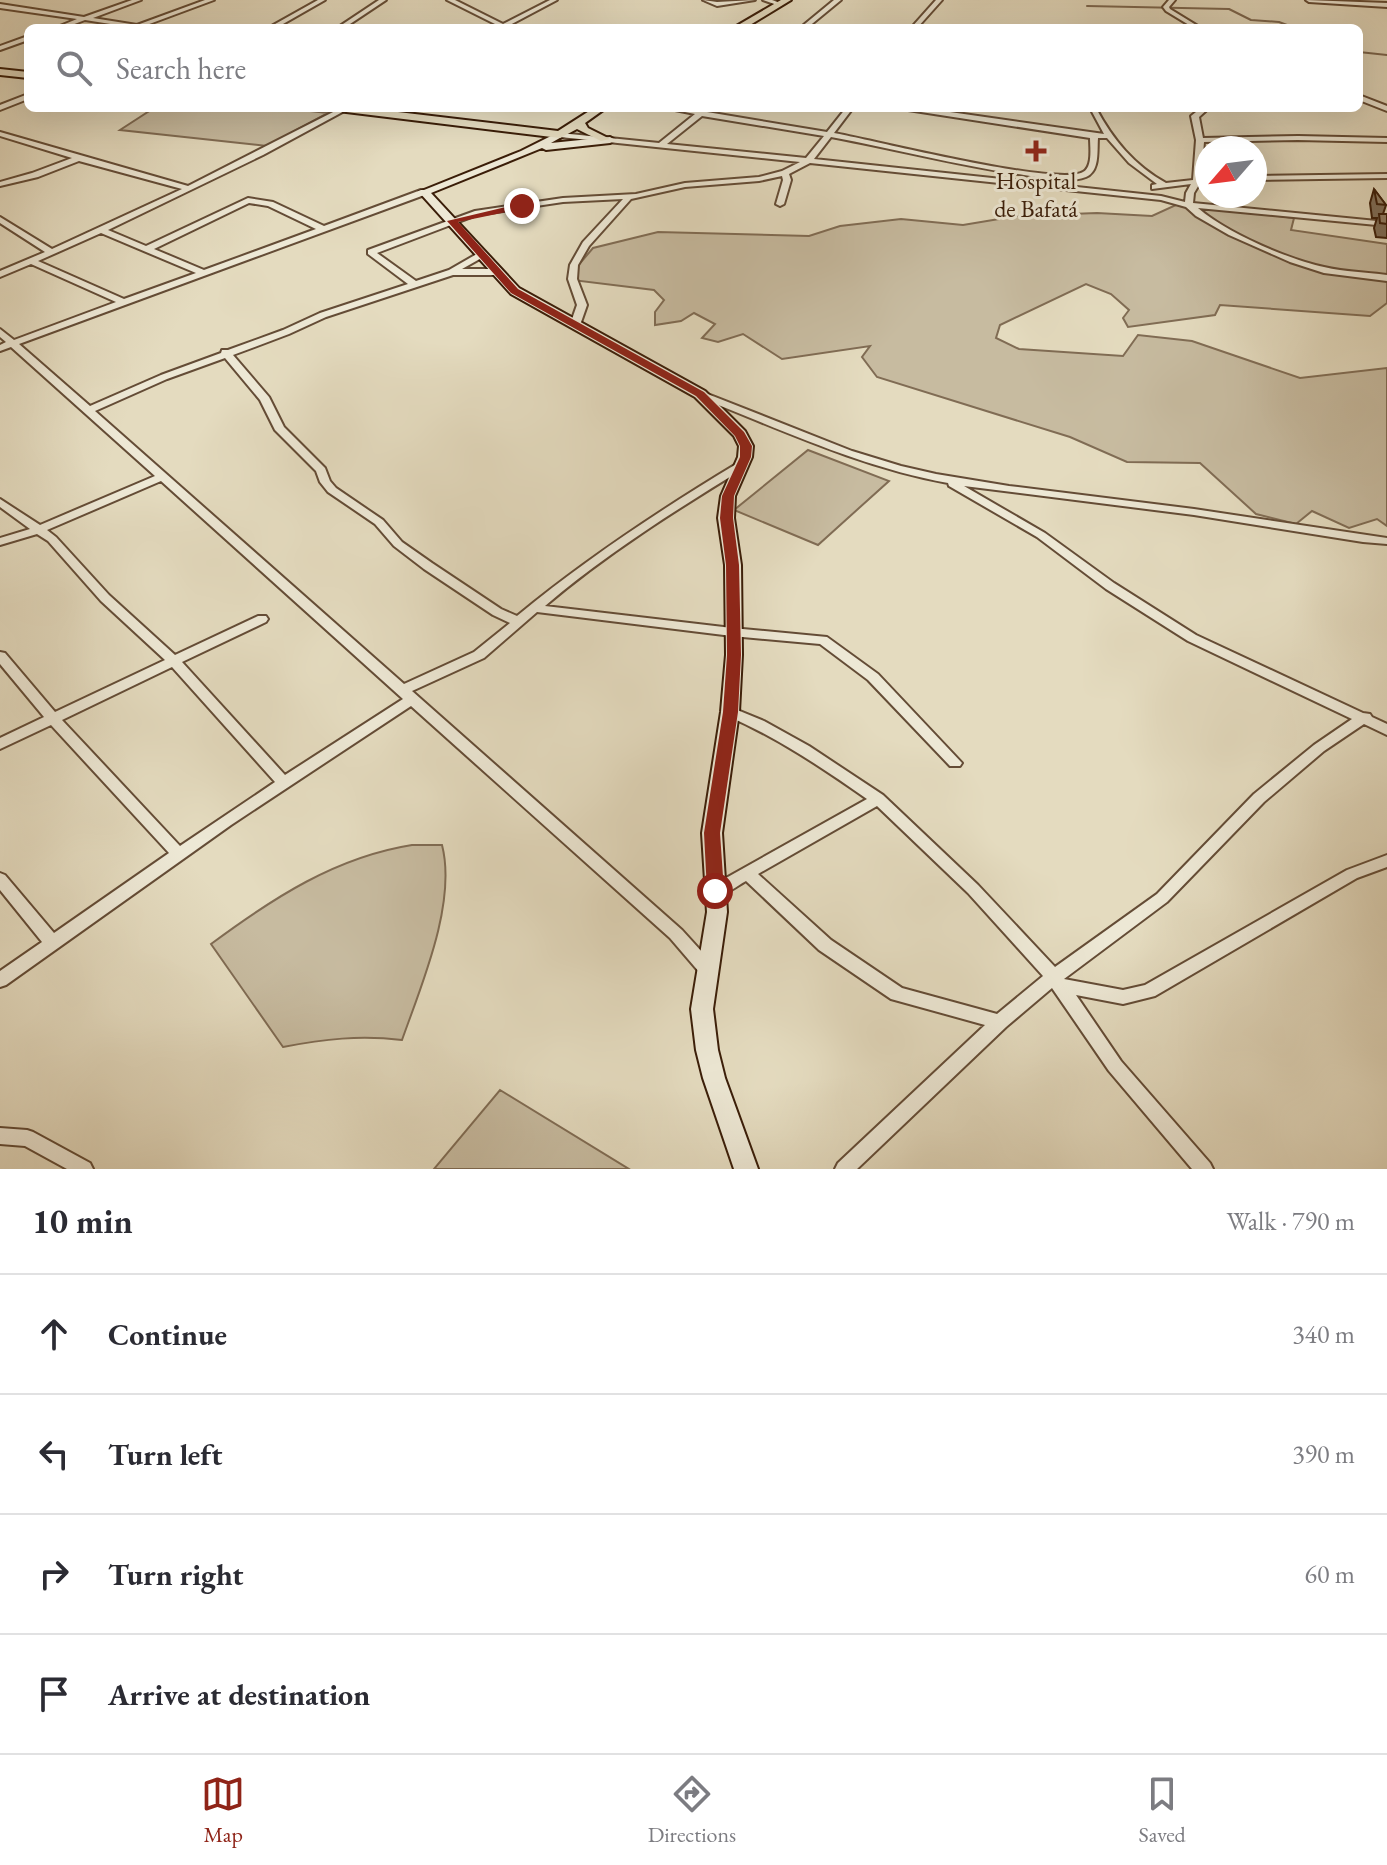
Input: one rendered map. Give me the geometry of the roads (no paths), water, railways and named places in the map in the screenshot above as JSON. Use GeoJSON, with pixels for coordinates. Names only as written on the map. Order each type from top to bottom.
{"type":"FeatureCollection","features":[{"type":"Feature","properties":{"kind":"main road"},"geometry":{"type":"LineString","coordinates":[[745,24],[783,2]]}},
{"type":"Feature","properties":{"kind":"main road"},"geometry":{"type":"LineString","coordinates":[[0,72],[24,75]]}},
{"type":"Feature","properties":{"kind":"main road"},"geometry":{"type":"LineString","coordinates":[[375,112],[560,135],[594,112]]}},
{"type":"Feature","properties":{"kind":"main road"},"geometry":{"type":"LineString","coordinates":[[528,131],[581,120]]}},
{"type":"Feature","properties":{"kind":"main road"},"geometry":{"type":"LineString","coordinates":[[581,120],[583,130],[608,140]]}},
{"type":"Feature","properties":{"kind":"main road"},"geometry":{"type":"LineString","coordinates":[[528,131],[540,140],[538,146]]}},
{"type":"Feature","properties":{"kind":"street"},"geometry":{"type":"LineString","coordinates":[[70,24],[138,0]]}},
{"type":"Feature","properties":{"kind":"street"},"geometry":{"type":"LineString","coordinates":[[143,24],[211,0]]}},
{"type":"Feature","properties":{"kind":"street"},"geometry":{"type":"LineString","coordinates":[[278,24],[322,0]]}},
{"type":"Feature","properties":{"kind":"street"},"geometry":{"type":"LineString","coordinates":[[346,24],[383,0]]}},
{"type":"Feature","properties":{"kind":"street"},"geometry":{"type":"LineString","coordinates":[[450,0],[497,24]]}},
{"type":"Feature","properties":{"kind":"street"},"geometry":{"type":"LineString","coordinates":[[509,24],[554,0]]}},
{"type":"Feature","properties":{"kind":"street"},"geometry":{"type":"LineString","coordinates":[[667,0],[677,2]]}},
{"type":"Feature","properties":{"kind":"street"},"geometry":{"type":"LineString","coordinates":[[706,0],[717,4],[752,0]]}},
{"type":"Feature","properties":{"kind":"street"},"geometry":{"type":"LineString","coordinates":[[766,0],[783,2]]}},
{"type":"Feature","properties":{"kind":"street"},"geometry":{"type":"LineString","coordinates":[[808,24],[838,0]]}},
{"type":"Feature","properties":{"kind":"street"},"geometry":{"type":"LineString","coordinates":[[918,24],[939,0]]}},
{"type":"Feature","properties":{"kind":"street"},"geometry":{"type":"LineString","coordinates":[[1172,0],[1166,7],[1168,10],[1191,24]]}},
{"type":"Feature","properties":{"kind":"street"},"geometry":{"type":"LineString","coordinates":[[1309,0],[1387,5]]}},
{"type":"Feature","properties":{"kind":"street"},"geometry":{"type":"LineString","coordinates":[[0,6],[122,24]]}},
{"type":"Feature","properties":{"kind":"street"},"geometry":{"type":"LineString","coordinates":[[0,48],[24,39]]}},
{"type":"Feature","properties":{"kind":"street"},"geometry":{"type":"LineString","coordinates":[[0,108],[24,98]]}},
{"type":"Feature","properties":{"kind":"street"},"geometry":{"type":"LineString","coordinates":[[1363,99],[1387,109]]}},
{"type":"Feature","properties":{"kind":"street"},"geometry":{"type":"LineString","coordinates":[[0,274],[189,189],[345,112]]}},
{"type":"Feature","properties":{"kind":"street"},"geometry":{"type":"LineString","coordinates":[[661,145],[703,112]]}},
{"type":"Feature","properties":{"kind":"street"},"geometry":{"type":"LineString","coordinates":[[709,112],[988,167],[1071,178],[1092,168],[1094,136]]}},
{"type":"Feature","properties":{"kind":"street"},"geometry":{"type":"LineString","coordinates":[[414,284],[371,252],[475,213],[540,203],[628,197],[701,182],[759,179],[785,173],[808,161],[847,112]]}},
{"type":"Feature","properties":{"kind":"street"},"geometry":{"type":"LineString","coordinates":[[935,112],[1107,136]]}},
{"type":"Feature","properties":{"kind":"street"},"geometry":{"type":"LineString","coordinates":[[1095,112],[1107,136],[1148,176],[1163,185]]}},
{"type":"Feature","properties":{"kind":"street"},"geometry":{"type":"LineString","coordinates":[[1199,136],[1195,116],[1200,112]]}},
{"type":"Feature","properties":{"kind":"street"},"geometry":{"type":"LineString","coordinates":[[0,134],[51,152],[189,189]]}},
{"type":"Feature","properties":{"kind":"street"},"geometry":{"type":"LineString","coordinates":[[6,345],[424,192],[525,153],[560,135],[1387,224]]}},
{"type":"Feature","properties":{"kind":"street"},"geometry":{"type":"LineString","coordinates":[[1267,139],[1387,141]]}},
{"type":"Feature","properties":{"kind":"street"},"geometry":{"type":"LineString","coordinates":[[525,153],[565,144],[608,140]]}},
{"type":"Feature","properties":{"kind":"street"},"geometry":{"type":"LineString","coordinates":[[0,184],[80,158]]}},
{"type":"Feature","properties":{"kind":"street"},"geometry":{"type":"LineString","coordinates":[[780,204],[787,180],[785,173]]}},
{"type":"Feature","properties":{"kind":"street"},"geometry":{"type":"LineString","coordinates":[[1267,178],[1387,176]]}},
{"type":"Feature","properties":{"kind":"street"},"geometry":{"type":"LineString","coordinates":[[1125,194],[1195,181]]}},
{"type":"Feature","properties":{"kind":"street"},"geometry":{"type":"LineString","coordinates":[[1189,205],[1195,184]]}},
{"type":"Feature","properties":{"kind":"street"},"geometry":{"type":"LineString","coordinates":[[424,192],[515,291],[700,394],[857,456],[942,478],[1029,493],[1194,512],[1316,533],[1387,541]]}},
{"type":"Feature","properties":{"kind":"street"},"geometry":{"type":"LineString","coordinates":[[575,325],[582,305],[573,283],[573,266],[584,248],[628,197]]}},
{"type":"Feature","properties":{"kind":"street"},"geometry":{"type":"LineString","coordinates":[[146,249],[248,200],[270,204],[323,229]]}},
{"type":"Feature","properties":{"kind":"street"},"geometry":{"type":"LineString","coordinates":[[1189,205],[1213,224],[1313,267],[1387,278]]}},
{"type":"Feature","properties":{"kind":"street"},"geometry":{"type":"LineString","coordinates":[[0,219],[51,252]]}},
{"type":"Feature","properties":{"kind":"street"},"geometry":{"type":"LineString","coordinates":[[100,229],[204,273]]}},
{"type":"Feature","properties":{"kind":"street"},"geometry":{"type":"LineString","coordinates":[[88,411],[225,352],[452,272],[482,254]]}},
{"type":"Feature","properties":{"kind":"street"},"geometry":{"type":"LineString","coordinates":[[31,261],[123,302]]}},
{"type":"Feature","properties":{"kind":"street"},"geometry":{"type":"LineString","coordinates":[[452,272],[498,272]]}},
{"type":"Feature","properties":{"kind":"street"},"geometry":{"type":"LineString","coordinates":[[0,332],[6,345],[88,411],[676,934],[706,968]]}},
{"type":"Feature","properties":{"kind":"street"},"geometry":{"type":"LineString","coordinates":[[225,352],[265,399],[279,428],[321,470],[332,490],[379,522],[398,544],[428,566],[497,612],[519,622]]}},
{"type":"Feature","properties":{"kind":"street"},"geometry":{"type":"LineString","coordinates":[[700,394],[740,434],[746,446],[742,465],[728,496],[726,518],[733,565],[734,655],[730,712],[712,833],[717,912],[702,1009],[707,1050],[746,1169]]}},
{"type":"Feature","properties":{"kind":"street"},"geometry":{"type":"LineString","coordinates":[[0,980],[407,695],[479,655],[533,608],[666,511],[742,465]]}},
{"type":"Feature","properties":{"kind":"street"},"geometry":{"type":"LineString","coordinates":[[0,542],[41,529],[162,477]]}},
{"type":"Feature","properties":{"kind":"street"},"geometry":{"type":"LineString","coordinates":[[942,478],[1041,535],[1110,586],[1192,638],[1387,730]]}},
{"type":"Feature","properties":{"kind":"street"},"geometry":{"type":"LineString","coordinates":[[0,502],[41,529],[105,598],[173,661],[284,783]]}},
{"type":"Feature","properties":{"kind":"street"},"geometry":{"type":"LineString","coordinates":[[533,608],[823,640],[873,677],[955,763]]}},
{"type":"Feature","properties":{"kind":"street"},"geometry":{"type":"LineString","coordinates":[[0,744],[262,619]]}},
{"type":"Feature","properties":{"kind":"street"},"geometry":{"type":"LineString","coordinates":[[0,656],[54,720],[179,854]]}},
{"type":"Feature","properties":{"kind":"street"},"geometry":{"type":"LineString","coordinates":[[730,712],[804,749],[878,799],[973,889],[1057,982],[1115,1066],[1204,1169]]}},
{"type":"Feature","properties":{"kind":"street"},"geometry":{"type":"LineString","coordinates":[[844,1169],[1000,1022],[1057,982],[1162,898],[1259,798],[1319,748],[1365,717]]}},
{"type":"Feature","properties":{"kind":"street"},"geometry":{"type":"LineString","coordinates":[[715,891],[878,799]]}},
{"type":"Feature","properties":{"kind":"street"},"geometry":{"type":"LineString","coordinates":[[1057,982],[1123,997],[1149,991],[1352,874],[1387,861]]}},
{"type":"Feature","properties":{"kind":"street"},"geometry":{"type":"LineString","coordinates":[[746,872],[825,945],[897,994],[1000,1022]]}},
{"type":"Feature","properties":{"kind":"street"},"geometry":{"type":"LineString","coordinates":[[0,879],[52,942]]}},
{"type":"Feature","properties":{"kind":"street"},"geometry":{"type":"LineString","coordinates":[[0,1136],[27,1138],[84,1169]]}},
{"type":"Feature","properties":{"kind":"waterway"},"geometry":{"type":"LineString","coordinates":[[1087,6],[1229,9],[1251,20],[1284,24]]}},
{"type":"Feature","properties":{"kind":"waterway"},"geometry":{"type":"LineString","coordinates":[[1363,52],[1387,55]]}},
{"type":"Feature","properties":{"kind":"place","name":"Hospital de Bafatá"},"geometry":{"type":"Point","coordinates":[1036,151]}}]}
